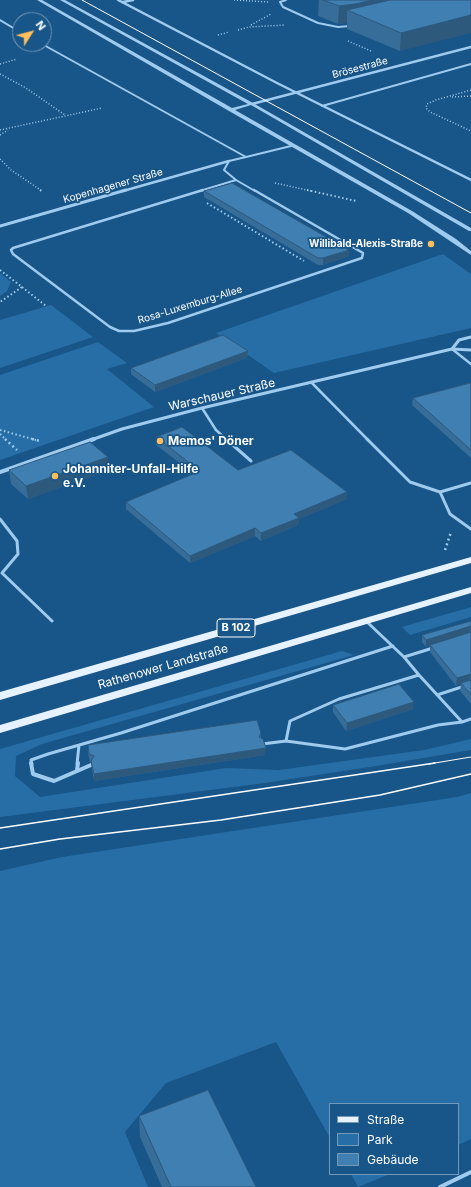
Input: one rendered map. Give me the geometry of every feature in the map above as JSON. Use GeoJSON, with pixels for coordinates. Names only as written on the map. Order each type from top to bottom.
{"type":"FeatureCollection","features":[{"type":"Feature","properties":{"kind":"main road","name":"Rathenower Landstraße"},"geometry":{"type":"LineString","coordinates":[[0,696],[471,560]]}},
{"type":"Feature","properties":{"kind":"main road","name":"Rathenower Landstraße"},"geometry":{"type":"LineString","coordinates":[[0,729],[471,590]]}},
{"type":"Feature","properties":{"kind":"street"},"geometry":{"type":"LineString","coordinates":[[39,0],[291,146],[410,212],[454,240],[471,253]]}},
{"type":"Feature","properties":{"kind":"street"},"geometry":{"type":"LineString","coordinates":[[62,0],[252,104],[471,230]]}},
{"type":"Feature","properties":{"kind":"street"},"geometry":{"type":"LineString","coordinates":[[118,0],[322,106],[471,180]]}},
{"type":"Feature","properties":{"kind":"street"},"geometry":{"type":"LineString","coordinates":[[123,2],[134,0]]}},
{"type":"Feature","properties":{"kind":"street","name":"Brösestraße"},"geometry":{"type":"LineString","coordinates":[[252,104],[471,47]]}},
{"type":"Feature","properties":{"kind":"street"},"geometry":{"type":"LineString","coordinates":[[230,110],[252,104]]}},
{"type":"Feature","properties":{"kind":"street","name":"Kopenhagener Straße"},"geometry":{"type":"LineString","coordinates":[[0,226],[229,161]]}},
{"type":"Feature","properties":{"kind":"street","name":"Warschauer Straße"},"geometry":{"type":"LineString","coordinates":[[452,349],[460,340],[471,337]]}},
{"type":"Feature","properties":{"kind":"street","name":"Warschauer Straße"},"geometry":{"type":"LineString","coordinates":[[0,472],[122,429],[202,408],[452,349],[471,350]]}},
{"type":"Feature","properties":{"kind":"lane"},"geometry":{"type":"LineString","coordinates":[[286,0],[280,2],[284,7],[318,23],[338,27],[355,26]]}},
{"type":"Feature","properties":{"kind":"lane"},"geometry":{"type":"LineString","coordinates":[[0,20],[12,27]]}},
{"type":"Feature","properties":{"kind":"lane"},"geometry":{"type":"LineString","coordinates":[[52,50],[246,157]]}},
{"type":"Feature","properties":{"kind":"lane"},"geometry":{"type":"LineString","coordinates":[[322,106],[471,64]]}},
{"type":"Feature","properties":{"kind":"lane"},"geometry":{"type":"LineString","coordinates":[[229,161],[291,146]]}},
{"type":"Feature","properties":{"kind":"lane","name":"Rosa-Luxemburg-Allee"},"geometry":{"type":"LineString","coordinates":[[229,161],[224,170],[236,180],[363,253],[362,258],[168,323],[134,331],[120,331],[110,327],[13,254],[11,250],[22,244],[236,180]]}},
{"type":"Feature","properties":{"kind":"lane"},"geometry":{"type":"LineString","coordinates":[[452,349],[471,364]]}},
{"type":"Feature","properties":{"kind":"lane"},"geometry":{"type":"LineString","coordinates":[[312,383],[410,482],[440,492],[471,483]]}},
{"type":"Feature","properties":{"kind":"lane"},"geometry":{"type":"LineString","coordinates":[[202,408],[216,430],[251,461]]}},
{"type":"Feature","properties":{"kind":"lane"},"geometry":{"type":"LineString","coordinates":[[440,492],[450,514],[471,529]]}},
{"type":"Feature","properties":{"kind":"lane"},"geometry":{"type":"LineString","coordinates":[[0,519],[17,541],[18,554],[2,573],[52,622]]}},
{"type":"Feature","properties":{"kind":"lane"},"geometry":{"type":"LineString","coordinates":[[366,621],[394,646],[462,722]]}},
{"type":"Feature","properties":{"kind":"lane"},"geometry":{"type":"LineString","coordinates":[[91,765],[77,770],[54,782],[33,774],[31,760],[122,733],[394,646]]}},
{"type":"Feature","properties":{"kind":"lane"},"geometry":{"type":"LineString","coordinates":[[404,657],[434,648]]}},
{"type":"Feature","properties":{"kind":"lane"},"geometry":{"type":"LineString","coordinates":[[286,741],[290,721],[339,699],[419,675]]}},
{"type":"Feature","properties":{"kind":"lane"},"geometry":{"type":"LineString","coordinates":[[437,695],[471,684]]}},
{"type":"Feature","properties":{"kind":"lane"},"geometry":{"type":"LineString","coordinates":[[262,744],[286,741],[345,749],[438,725],[462,722],[471,719]]}},
{"type":"Feature","properties":{"kind":"lane"},"geometry":{"type":"LineString","coordinates":[[77,770],[79,745]]}},
{"type":"Feature","properties":{"kind":"lane"},"geometry":{"type":"LineString","coordinates":[[440,1187],[471,1172]]}},
{"type":"Feature","properties":{"kind":"path"},"geometry":{"type":"LineString","coordinates":[[234,0],[280,2]]}},
{"type":"Feature","properties":{"kind":"path"},"geometry":{"type":"LineString","coordinates":[[249,27],[284,7]]}},
{"type":"Feature","properties":{"kind":"path"},"geometry":{"type":"LineString","coordinates":[[238,30],[249,27],[287,24]]}},
{"type":"Feature","properties":{"kind":"path"},"geometry":{"type":"LineString","coordinates":[[0,64],[17,59]]}},
{"type":"Feature","properties":{"kind":"path"},"geometry":{"type":"LineString","coordinates":[[0,74],[26,88],[66,115]]}},
{"type":"Feature","properties":{"kind":"path"},"geometry":{"type":"LineString","coordinates":[[471,90],[427,104],[426,108],[430,112],[471,131]]}},
{"type":"Feature","properties":{"kind":"path"},"geometry":{"type":"LineString","coordinates":[[448,97],[471,96]]}},
{"type":"Feature","properties":{"kind":"path"},"geometry":{"type":"LineString","coordinates":[[0,130],[102,108]]}},
{"type":"Feature","properties":{"kind":"path"},"geometry":{"type":"LineString","coordinates":[[0,135],[10,129]]}},
{"type":"Feature","properties":{"kind":"path"},"geometry":{"type":"LineString","coordinates":[[0,159],[11,170],[43,192]]}},
{"type":"Feature","properties":{"kind":"path"},"geometry":{"type":"LineString","coordinates":[[270,182],[359,201]]}},
{"type":"Feature","properties":{"kind":"path"},"geometry":{"type":"LineString","coordinates":[[191,194],[322,271]]}},
{"type":"Feature","properties":{"kind":"path"},"geometry":{"type":"LineString","coordinates":[[0,270],[46,306]]}},
{"type":"Feature","properties":{"kind":"path"},"geometry":{"type":"LineString","coordinates":[[0,302],[22,287]]}},
{"type":"Feature","properties":{"kind":"path"},"geometry":{"type":"LineString","coordinates":[[0,430],[44,442]]}},
{"type":"Feature","properties":{"kind":"path"},"geometry":{"type":"LineString","coordinates":[[0,434],[22,454]]}},
{"type":"Feature","properties":{"kind":"green space"},"geometry":{"type":"Polygon","coordinates":[[[443,254],[471,274],[471,328],[274,373],[216,333],[443,254]]]}},
{"type":"Feature","properties":{"kind":"green space"},"geometry":{"type":"Polygon","coordinates":[[[0,273],[11,282],[7,291],[0,296],[0,273]]]}},
{"type":"Feature","properties":{"kind":"green space"},"geometry":{"type":"Polygon","coordinates":[[[51,305],[93,337],[0,368],[0,320],[51,305]]]}},
{"type":"Feature","properties":{"kind":"green space"},"geometry":{"type":"Polygon","coordinates":[[[98,342],[127,363],[107,369],[154,407],[0,460],[0,375],[98,342]]]}},
{"type":"Feature","properties":{"kind":"green space"},"geometry":{"type":"Polygon","coordinates":[[[471,607],[471,617],[410,635],[402,627],[471,607]]]}},
{"type":"Feature","properties":{"kind":"green space"},"geometry":{"type":"Polygon","coordinates":[[[342,651],[354,655],[42,744],[16,756],[15,776],[40,797],[226,768],[279,770],[424,750],[471,739],[471,750],[265,783],[0,817],[0,749],[342,651]]]}},
{"type":"Feature","properties":{"kind":"green space"},"geometry":{"type":"Polygon","coordinates":[[[471,793],[471,1139],[459,1145],[459,1103],[329,1103],[329,1136],[276,1042],[166,1083],[125,1132],[148,1187],[0,1187],[0,871],[62,857],[457,797],[471,793]]]}},
{"type":"Feature","properties":{"kind":"green space"},"geometry":{"type":"Polygon","coordinates":[[[352,1175],[388,1175],[358,1187],[352,1175]]]}},
{"type":"Feature","properties":{"kind":"building"},"geometry":{"type":"Polygon","coordinates":[[[323,0],[373,0],[339,6],[323,0]]]}},
{"type":"Feature","properties":{"kind":"building"},"geometry":{"type":"Polygon","coordinates":[[[390,0],[471,0],[471,15],[401,33],[347,10],[390,0]]]}},
{"type":"Feature","properties":{"kind":"building"},"geometry":{"type":"Polygon","coordinates":[[[232,183],[349,250],[323,258],[318,258],[204,191],[232,183]]]}},
{"type":"Feature","properties":{"kind":"building"},"geometry":{"type":"Polygon","coordinates":[[[223,335],[248,351],[155,385],[131,368],[223,335]]]}},
{"type":"Feature","properties":{"kind":"building"},"geometry":{"type":"Polygon","coordinates":[[[470,383],[471,384],[471,450],[413,398],[470,383]]]}},
{"type":"Feature","properties":{"kind":"building"},"geometry":{"type":"Polygon","coordinates":[[[182,427],[238,470],[291,450],[347,492],[294,514],[299,518],[261,533],[255,528],[190,556],[126,502],[200,471],[156,437],[182,427]]]}},
{"type":"Feature","properties":{"kind":"building"},"geometry":{"type":"Polygon","coordinates":[[[90,442],[108,457],[26,486],[9,470],[90,442]]]}},
{"type":"Feature","properties":{"kind":"building"},"geometry":{"type":"Polygon","coordinates":[[[471,621],[471,626],[426,640],[422,635],[471,621]]]}},
{"type":"Feature","properties":{"kind":"building"},"geometry":{"type":"Polygon","coordinates":[[[471,632],[471,674],[457,678],[430,645],[471,632]]]}},
{"type":"Feature","properties":{"kind":"building"},"geometry":{"type":"Polygon","coordinates":[[[471,680],[471,695],[461,683],[471,680]]]}},
{"type":"Feature","properties":{"kind":"building"},"geometry":{"type":"Polygon","coordinates":[[[399,684],[414,702],[347,723],[333,705],[399,684]]]}},
{"type":"Feature","properties":{"kind":"building"},"geometry":{"type":"Polygon","coordinates":[[[257,720],[261,733],[259,737],[263,739],[266,748],[94,774],[91,761],[94,756],[89,754],[88,745],[257,720]]]}},
{"type":"Feature","properties":{"kind":"building"},"geometry":{"type":"Polygon","coordinates":[[[208,1090],[256,1187],[171,1187],[139,1116],[208,1090]]]}},
{"type":"Feature","properties":{"kind":"tram line"},"geometry":{"type":"LineString","coordinates":[[82,0],[471,213]]}},
{"type":"Feature","properties":{"kind":"tram line"},"geometry":{"type":"LineString","coordinates":[[435,763],[471,757]]}},
{"type":"Feature","properties":{"kind":"tram line"},"geometry":{"type":"LineString","coordinates":[[0,828],[435,763]]}},
{"type":"Feature","properties":{"kind":"tram line"},"geometry":{"type":"LineString","coordinates":[[429,764],[435,763]]}},
{"type":"Feature","properties":{"kind":"tram line"},"geometry":{"type":"LineString","coordinates":[[0,849],[60,839],[221,820],[380,795],[471,774]]}},
{"type":"Feature","properties":{"kind":"place","name":"Willibald-Alexis-Straße"},"geometry":{"type":"Point","coordinates":[431,244]}},
{"type":"Feature","properties":{"kind":"place","name":"Memos' Döner"},"geometry":{"type":"Point","coordinates":[160,441]}},
{"type":"Feature","properties":{"kind":"place","name":"Johanniter-Unfall-Hilfe e.V."},"geometry":{"type":"Point","coordinates":[55,476]}}]}
